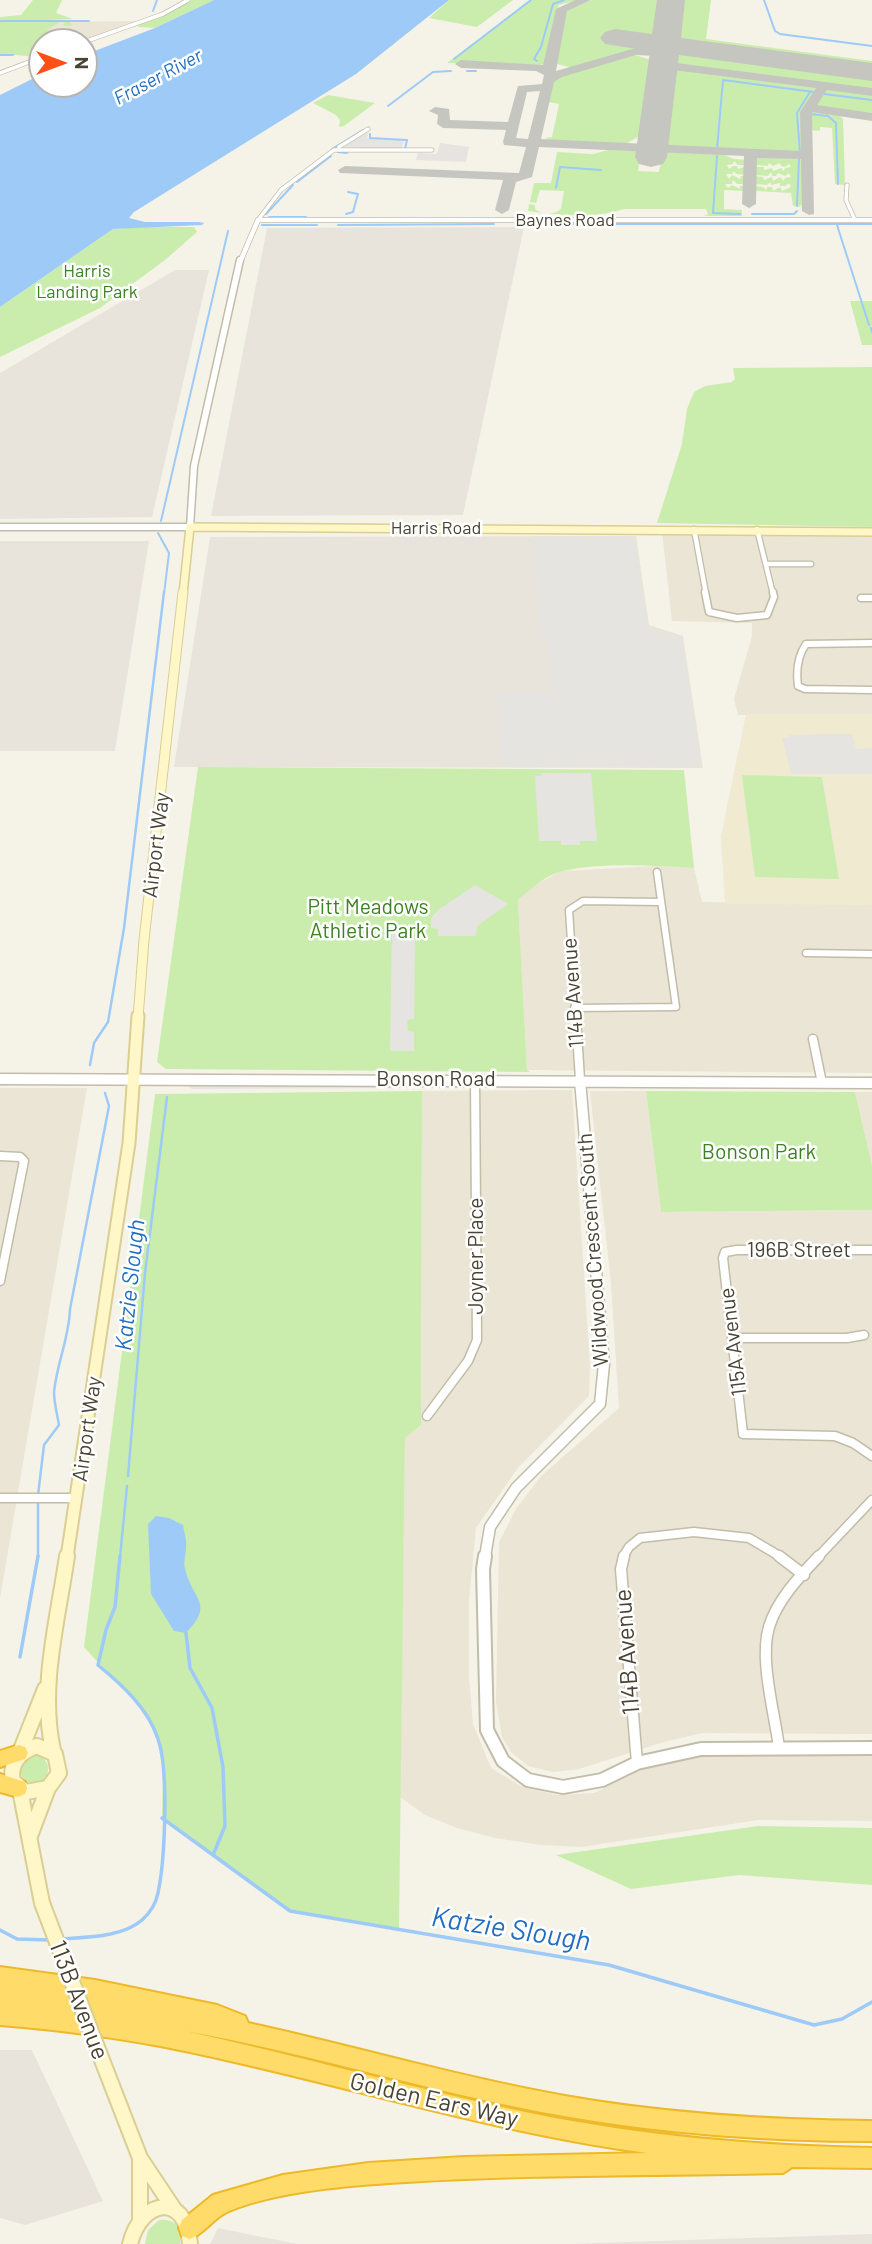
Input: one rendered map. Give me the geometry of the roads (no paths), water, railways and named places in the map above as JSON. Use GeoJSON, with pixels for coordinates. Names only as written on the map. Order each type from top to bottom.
{"type":"FeatureCollection","features":[{"type":"Feature","properties":{"kind":"highway"},"geometry":{"type":"LineString","coordinates":[[0,1759],[20,1752]]}},
{"type":"Feature","properties":{"kind":"highway"},"geometry":{"type":"LineString","coordinates":[[0,1977],[95,1990],[217,2015],[282,2040]]}},
{"type":"Feature","properties":{"kind":"highway","name":"Golden Ears Way"},"geometry":{"type":"LineString","coordinates":[[0,1997],[149,2013],[282,2040],[448,2081],[591,2111],[745,2129],[872,2131]]}},
{"type":"Feature","properties":{"kind":"highway","name":"Golden Ears Way"},"geometry":{"type":"LineString","coordinates":[[0,2015],[62,2020],[179,2039],[484,2113],[608,2137],[715,2150],[844,2159],[872,2158]]}},
{"type":"Feature","properties":{"kind":"highway"},"geometry":{"type":"LineString","coordinates":[[190,2236],[201,2212],[231,2197],[340,2176],[468,2167],[744,2165],[844,2159]]}},
{"type":"Feature","properties":{"kind":"main road","name":"Harris Road"},"geometry":{"type":"LineString","coordinates":[[190,527],[872,531]]}},
{"type":"Feature","properties":{"kind":"main road","name":"Airport Way"},"geometry":{"type":"LineString","coordinates":[[53,1750],[47,1722],[49,1679],[129,1143],[144,940],[165,773],[190,527]]}},
{"type":"Feature","properties":{"kind":"main road","name":"Airport Way"},"geometry":{"type":"LineString","coordinates":[[20,1752],[49,1679]]}},
{"type":"Feature","properties":{"kind":"main road"},"geometry":{"type":"LineString","coordinates":[[29,1839],[47,1788],[59,1773],[58,1756],[53,1750],[37,1746],[20,1752],[11,1764],[9,1772],[13,1787],[33,1793],[47,1788]]}},
{"type":"Feature","properties":{"kind":"main road","name":"113B Avenue"},"geometry":{"type":"LineString","coordinates":[[13,1787],[29,1839],[42,1903],[140,2158],[174,2209],[181,2213],[190,2236]]}},
{"type":"Feature","properties":{"kind":"main road","name":"113B Avenue"},"geometry":{"type":"LineString","coordinates":[[140,2158],[140,2218]]}},
{"type":"Feature","properties":{"kind":"main road"},"geometry":{"type":"LineString","coordinates":[[130,2244],[133,2230],[140,2218],[156,2208],[174,2209]]}},
{"type":"Feature","properties":{"kind":"street"},"geometry":{"type":"LineString","coordinates":[[98,37],[163,14],[188,0]]}},
{"type":"Feature","properties":{"kind":"street"},"geometry":{"type":"LineString","coordinates":[[0,73],[28,62]]}},
{"type":"Feature","properties":{"kind":"street","name":"Airport Way"},"geometry":{"type":"LineString","coordinates":[[190,527],[194,466],[244,248],[258,220],[281,190],[332,151],[368,129]]}},
{"type":"Feature","properties":{"kind":"street"},"geometry":{"type":"LineString","coordinates":[[332,151],[348,148],[432,150]]}},
{"type":"Feature","properties":{"kind":"street"},"geometry":{"type":"LineString","coordinates":[[846,185],[846,200],[855,220]]}},
{"type":"Feature","properties":{"kind":"street","name":"Baynes Road"},"geometry":{"type":"LineString","coordinates":[[258,220],[872,220]]}},
{"type":"Feature","properties":{"kind":"street","name":"Harris Road"},"geometry":{"type":"LineString","coordinates":[[0,527],[190,527]]}},
{"type":"Feature","properties":{"kind":"street"},"geometry":{"type":"LineString","coordinates":[[694,529],[708,610],[720,617],[764,616],[771,610],[774,597],[757,529]]}},
{"type":"Feature","properties":{"kind":"street"},"geometry":{"type":"LineString","coordinates":[[766,564],[811,564]]}},
{"type":"Feature","properties":{"kind":"street"},"geometry":{"type":"LineString","coordinates":[[861,598],[872,598]]}},
{"type":"Feature","properties":{"kind":"street"},"geometry":{"type":"LineString","coordinates":[[872,643],[806,644],[798,661],[798,685],[811,689],[872,690]]}},
{"type":"Feature","properties":{"kind":"street"},"geometry":{"type":"LineString","coordinates":[[574,1008],[676,1007],[657,872]]}},
{"type":"Feature","properties":{"kind":"street","name":"114B Avenue"},"geometry":{"type":"LineString","coordinates":[[580,1080],[567,916],[572,906],[583,901],[661,902]]}},
{"type":"Feature","properties":{"kind":"street"},"geometry":{"type":"LineString","coordinates":[[806,953],[872,954]]}},
{"type":"Feature","properties":{"kind":"street"},"geometry":{"type":"LineString","coordinates":[[813,1039],[822,1083]]}},
{"type":"Feature","properties":{"kind":"street","name":"Bonson Road"},"geometry":{"type":"LineString","coordinates":[[0,1079],[872,1083]]}},
{"type":"Feature","properties":{"kind":"street","name":"Joyner Place"},"geometry":{"type":"LineString","coordinates":[[426,1416],[468,1361],[477,1340],[475,1080]]}},
{"type":"Feature","properties":{"kind":"street","name":"Wildwood Crescent South"},"geometry":{"type":"LineString","coordinates":[[580,1080],[604,1364],[600,1404],[516,1488],[490,1527],[483,1569],[487,1730],[503,1761],[528,1780],[563,1787],[582,1785],[601,1780],[637,1763]]}},
{"type":"Feature","properties":{"kind":"street"},"geometry":{"type":"LineString","coordinates":[[0,1156],[23,1158],[0,1282]]}},
{"type":"Feature","properties":{"kind":"street","name":"196B Street"},"geometry":{"type":"LineString","coordinates":[[725,1252],[872,1250]]}},
{"type":"Feature","properties":{"kind":"street","name":"115A Avenue"},"geometry":{"type":"LineString","coordinates":[[725,1252],[723,1258],[743,1434],[835,1436],[853,1443],[872,1456]]}},
{"type":"Feature","properties":{"kind":"street"},"geometry":{"type":"LineString","coordinates":[[733,1338],[847,1338],[864,1335]]}},
{"type":"Feature","properties":{"kind":"street"},"geometry":{"type":"LineString","coordinates":[[0,1498],[77,1498]]}},
{"type":"Feature","properties":{"kind":"street"},"geometry":{"type":"LineString","coordinates":[[779,1748],[768,1630],[777,1608],[872,1500]]}},
{"type":"Feature","properties":{"kind":"street","name":"114B Avenue"},"geometry":{"type":"LineString","coordinates":[[637,1763],[621,1569],[625,1552],[632,1544],[652,1535],[738,1535],[759,1542],[804,1575]]}},
{"type":"Feature","properties":{"kind":"street"},"geometry":{"type":"LineString","coordinates":[[637,1763],[701,1749],[872,1748]]}},
{"type":"Feature","properties":{"kind":"water","name":"Fraser River"},"geometry":{"type":"Polygon","coordinates":[[[214,0],[449,0],[356,74],[134,212],[129,218],[145,222],[204,223],[202,225],[113,229],[0,307],[0,95],[28,81],[28,98],[98,98],[98,50],[155,28],[214,0]]]}},
{"type":"Feature","properties":{"kind":"water"},"geometry":{"type":"Polygon","coordinates":[[[156,1516],[169,1518],[183,1525],[186,1542],[185,1569],[201,1608],[195,1623],[186,1633],[174,1631],[151,1594],[148,1524],[156,1516]]]}},
{"type":"Feature","properties":{"kind":"waterway"},"geometry":{"type":"LineString","coordinates":[[153,11],[157,0]]}},
{"type":"Feature","properties":{"kind":"waterway"},"geometry":{"type":"LineString","coordinates":[[454,59],[531,0]]}},
{"type":"Feature","properties":{"kind":"waterway"},"geometry":{"type":"LineString","coordinates":[[537,61],[534,59],[541,47],[553,4],[564,0]]}},
{"type":"Feature","properties":{"kind":"waterway"},"geometry":{"type":"LineString","coordinates":[[764,0],[775,31],[780,34],[872,46]]}},
{"type":"Feature","properties":{"kind":"waterway"},"geometry":{"type":"LineString","coordinates":[[0,21],[89,21]]}},
{"type":"Feature","properties":{"kind":"waterway"},"geometry":{"type":"LineString","coordinates":[[0,55],[13,55]]}},
{"type":"Feature","properties":{"kind":"waterway"},"geometry":{"type":"LineString","coordinates":[[388,106],[433,72],[451,71]]}},
{"type":"Feature","properties":{"kind":"waterway"},"geometry":{"type":"LineString","coordinates":[[467,71],[476,71]]}},
{"type":"Feature","properties":{"kind":"waterway"},"geometry":{"type":"LineString","coordinates":[[717,149],[723,80],[814,92]]}},
{"type":"Feature","properties":{"kind":"waterway"},"geometry":{"type":"LineString","coordinates":[[800,153],[797,113],[810,92]]}},
{"type":"Feature","properties":{"kind":"waterway"},"geometry":{"type":"LineString","coordinates":[[824,94],[872,100]]}},
{"type":"Feature","properties":{"kind":"waterway"},"geometry":{"type":"LineString","coordinates":[[810,114],[828,116],[836,123],[838,184]]}},
{"type":"Feature","properties":{"kind":"waterway"},"geometry":{"type":"LineString","coordinates":[[332,149],[363,130]]}},
{"type":"Feature","properties":{"kind":"waterway"},"geometry":{"type":"LineString","coordinates":[[370,134],[370,138],[407,140],[405,149]]}},
{"type":"Feature","properties":{"kind":"waterway"},"geometry":{"type":"LineString","coordinates":[[338,152],[347,153]]}},
{"type":"Feature","properties":{"kind":"waterway"},"geometry":{"type":"LineString","coordinates":[[297,182],[331,156]]}},
{"type":"Feature","properties":{"kind":"waterway"},"geometry":{"type":"LineString","coordinates":[[717,156],[713,213],[740,214]]}},
{"type":"Feature","properties":{"kind":"waterway"},"geometry":{"type":"LineString","coordinates":[[797,206],[799,159]]}},
{"type":"Feature","properties":{"kind":"waterway"},"geometry":{"type":"LineString","coordinates":[[556,188],[560,167],[601,170]]}},
{"type":"Feature","properties":{"kind":"waterway"},"geometry":{"type":"LineString","coordinates":[[266,214],[293,185]]}},
{"type":"Feature","properties":{"kind":"waterway"},"geometry":{"type":"LineString","coordinates":[[346,214],[353,212],[358,194],[348,192]]}},
{"type":"Feature","properties":{"kind":"waterway"},"geometry":{"type":"LineString","coordinates":[[752,214],[794,214],[797,211]]}},
{"type":"Feature","properties":{"kind":"waterway"},"geometry":{"type":"LineString","coordinates":[[269,217],[306,217]]}},
{"type":"Feature","properties":{"kind":"waterway"},"geometry":{"type":"LineString","coordinates":[[338,225],[494,224]]}},
{"type":"Feature","properties":{"kind":"waterway"},"geometry":{"type":"LineString","coordinates":[[515,224],[531,224]]}},
{"type":"Feature","properties":{"kind":"waterway"},"geometry":{"type":"LineString","coordinates":[[538,224],[872,224]]}},
{"type":"Feature","properties":{"kind":"waterway"},"geometry":{"type":"LineString","coordinates":[[262,225],[317,225]]}},
{"type":"Feature","properties":{"kind":"waterway"},"geometry":{"type":"LineString","coordinates":[[837,225],[869,325]]}},
{"type":"Feature","properties":{"kind":"waterway"},"geometry":{"type":"LineString","coordinates":[[161,521],[228,231]]}},
{"type":"Feature","properties":{"kind":"waterway"},"geometry":{"type":"LineString","coordinates":[[871,328],[872,332]]}},
{"type":"Feature","properties":{"kind":"waterway"},"geometry":{"type":"LineString","coordinates":[[158,533],[169,553],[164,594]]}},
{"type":"Feature","properties":{"kind":"waterway"},"geometry":{"type":"LineString","coordinates":[[90,1065],[94,1043],[108,1022],[124,928],[164,592]]}},
{"type":"Feature","properties":{"kind":"waterway"},"geometry":{"type":"LineString","coordinates":[[38,1495],[44,1445],[59,1425],[54,1396],[56,1381],[68,1330],[109,1106],[105,1093]]}},
{"type":"Feature","properties":{"kind":"waterway","name":"Katzie Slough"},"geometry":{"type":"LineString","coordinates":[[128,1476],[145,1273],[167,1097]]}},
{"type":"Feature","properties":{"kind":"waterway","name":"Katzie Slough"},"geometry":{"type":"LineString","coordinates":[[120,1557],[127,1486]]}},
{"type":"Feature","properties":{"kind":"waterway"},"geometry":{"type":"LineString","coordinates":[[38,1501],[38,1556]]}},
{"type":"Feature","properties":{"kind":"waterway"},"geometry":{"type":"LineString","coordinates":[[20,1657],[38,1556]]}},
{"type":"Feature","properties":{"kind":"waterway","name":"Katzie Slough"},"geometry":{"type":"LineString","coordinates":[[120,1556],[115,1607],[106,1630],[98,1665],[141,1707],[154,1728],[164,1772],[164,1820]]}},
{"type":"Feature","properties":{"kind":"waterway"},"geometry":{"type":"LineString","coordinates":[[186,1633],[190,1668],[212,1708],[223,1767],[225,1826],[213,1855]]}},
{"type":"Feature","properties":{"kind":"waterway","name":"Katzie Slough"},"geometry":{"type":"LineString","coordinates":[[60,1939],[103,1936],[134,1926],[145,1917],[157,1897],[164,1820]]}},
{"type":"Feature","properties":{"kind":"waterway","name":"Katzie Slough"},"geometry":{"type":"LineString","coordinates":[[164,1820],[290,1911],[609,1965],[814,2025],[842,2019],[872,2002]]}},
{"type":"Feature","properties":{"kind":"waterway","name":"Katzie Slough"},"geometry":{"type":"LineString","coordinates":[[0,1930],[17,1939],[50,1940]]}},
{"type":"Feature","properties":{"kind":"park label","name":"Harris Landing Park"},"geometry":{"type":"Point","coordinates":[87,281]}},
{"type":"Feature","properties":{"kind":"park label","name":"Pitt Meadows Athletic Park"},"geometry":{"type":"Point","coordinates":[368,919]}},
{"type":"Feature","properties":{"kind":"park label","name":"Bonson Park"},"geometry":{"type":"Point","coordinates":[759,1152]}}]}
